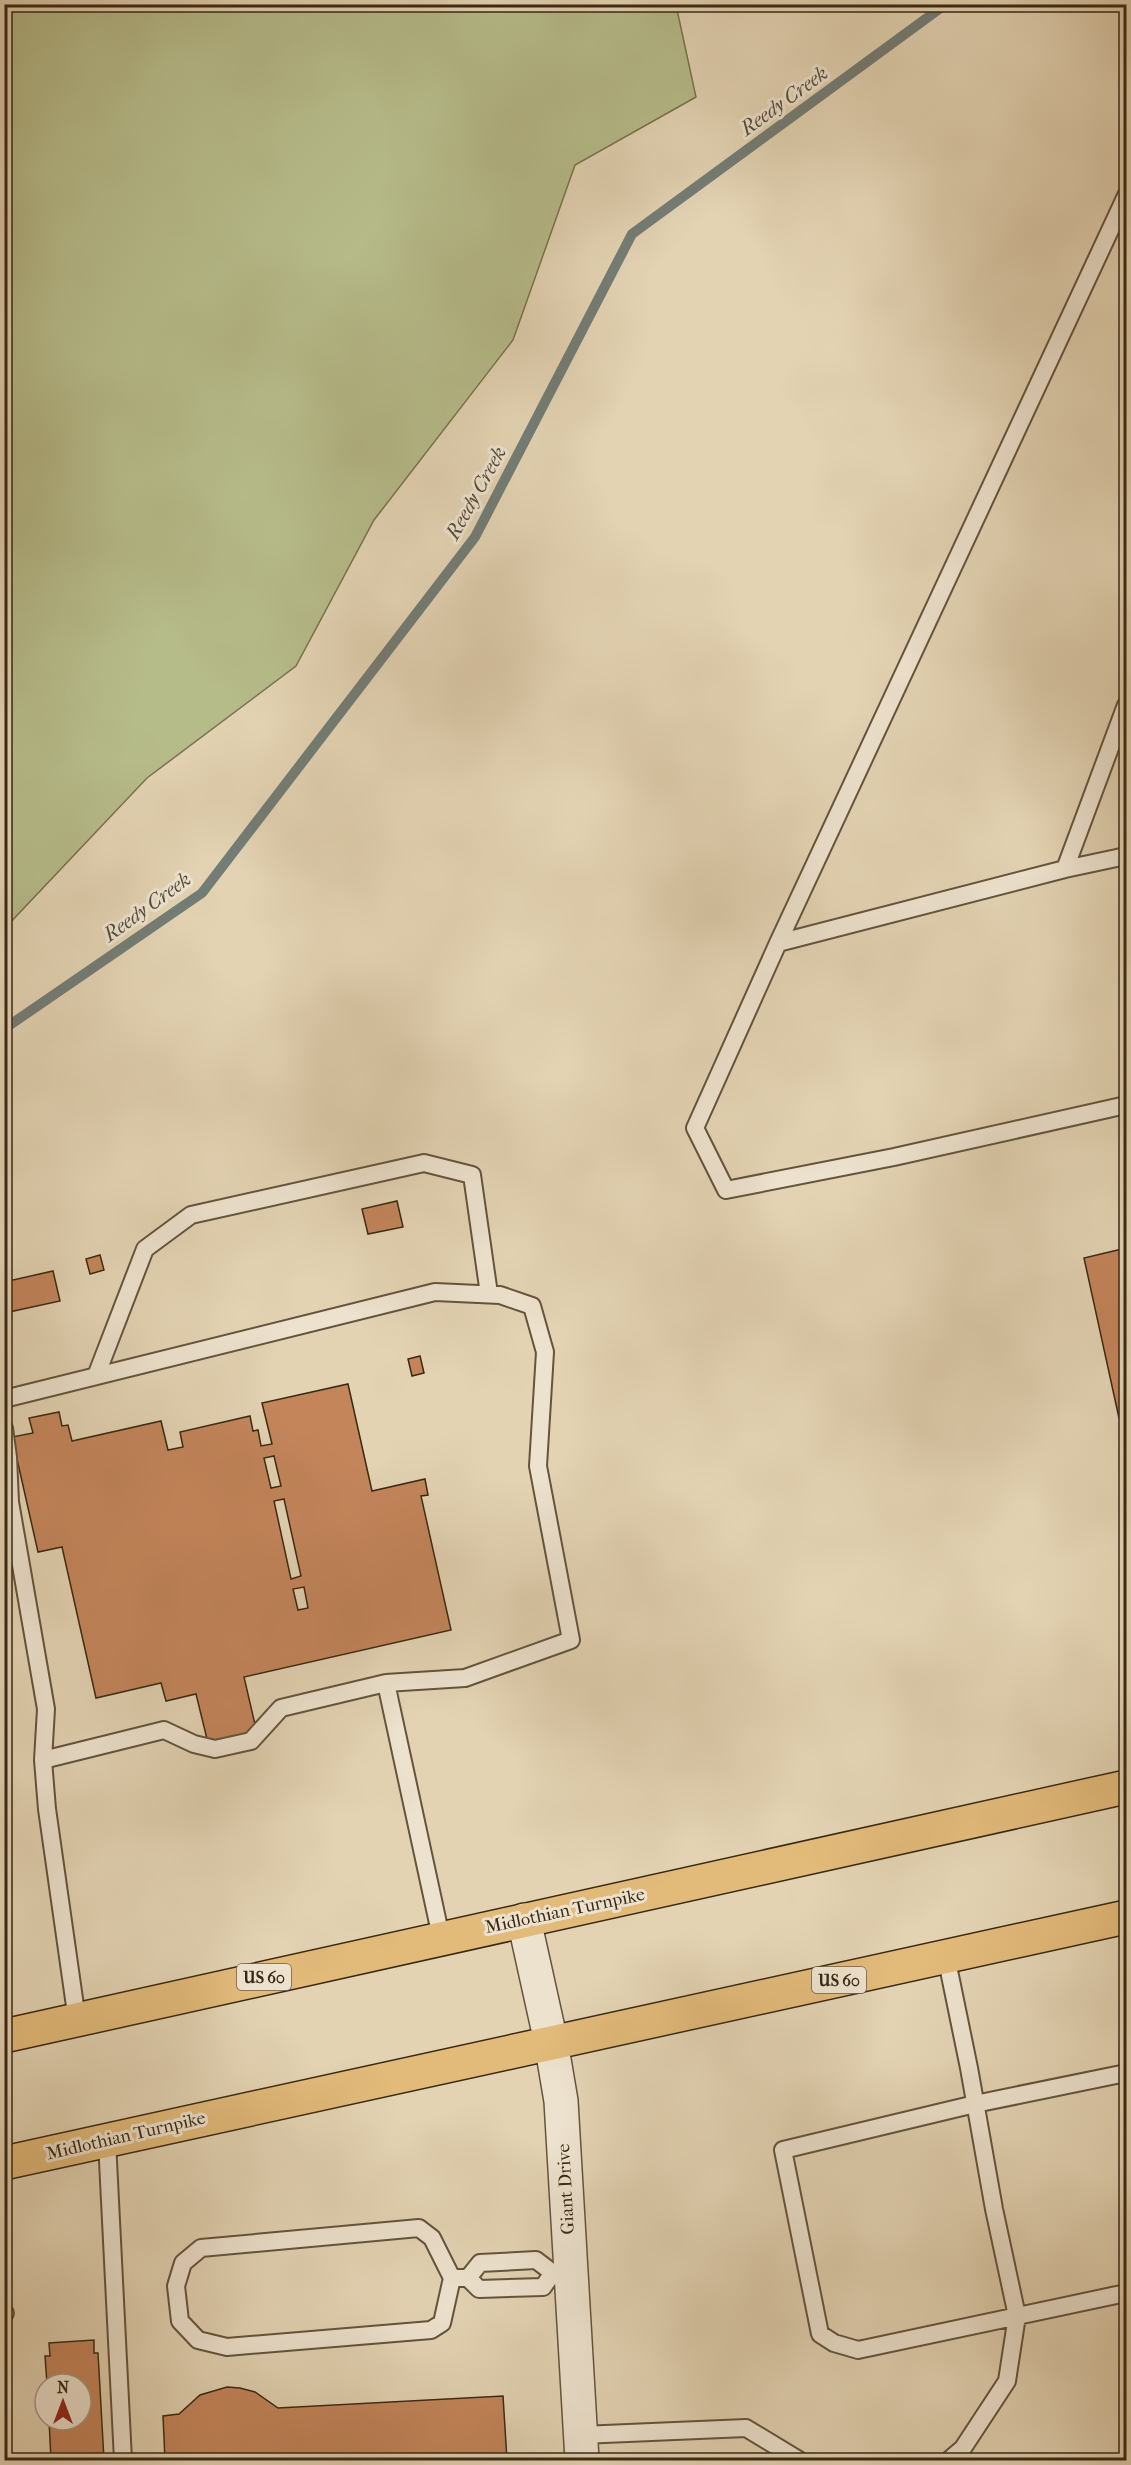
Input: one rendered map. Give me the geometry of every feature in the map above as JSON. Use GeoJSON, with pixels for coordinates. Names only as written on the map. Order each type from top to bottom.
{"type":"FeatureCollection","features":[{"type":"Feature","properties":{"kind":"main road","name":"Midlothian Turnpike"},"geometry":{"type":"LineString","coordinates":[[4,2036],[441,1937],[1126,1787]]}},
{"type":"Feature","properties":{"kind":"main road","name":"Midlothian Turnpike"},"geometry":{"type":"LineString","coordinates":[[4,2163],[1126,1917]]}},
{"type":"Feature","properties":{"kind":"street","name":"Giant Drive"},"geometry":{"type":"LineString","coordinates":[[524,1920],[551,2042],[561,2101],[562,2273],[581,2448]]}},
{"type":"Feature","properties":{"kind":"lane"},"geometry":{"type":"LineString","coordinates":[[1126,196],[694,1128],[726,1190],[1126,1105]]}},
{"type":"Feature","properties":{"kind":"lane"},"geometry":{"type":"LineString","coordinates":[[1065,869],[1126,705]]}},
{"type":"Feature","properties":{"kind":"lane"},"geometry":{"type":"LineString","coordinates":[[778,943],[1065,869],[1126,856]]}},
{"type":"Feature","properties":{"kind":"lane"},"geometry":{"type":"LineString","coordinates":[[96,1376],[146,1249],[191,1215],[424,1163],[472,1175],[489,1294]]}},
{"type":"Feature","properties":{"kind":"lane"},"geometry":{"type":"LineString","coordinates":[[4,1400],[435,1292],[500,1295],[532,1306],[545,1353],[538,1466],[571,1640],[465,1678],[386,1683],[280,1708],[251,1741],[215,1749],[194,1744],[164,1730],[43,1760]]}},
{"type":"Feature","properties":{"kind":"lane"},"geometry":{"type":"LineString","coordinates":[[4,1428],[10,1502],[46,1709],[43,1760],[47,1809],[77,2020]]}},
{"type":"Feature","properties":{"kind":"lane"},"geometry":{"type":"LineString","coordinates":[[386,1683],[441,1937]]}},
{"type":"Feature","properties":{"kind":"lane"},"geometry":{"type":"LineString","coordinates":[[946,1956],[994,2209],[1017,2316],[1007,2381],[963,2448],[949,2460]]}},
{"type":"Feature","properties":{"kind":"lane"},"geometry":{"type":"LineString","coordinates":[[1126,2073],[975,2104],[783,2150],[820,2334],[827,2338],[858,2350],[1126,2293]]}},
{"type":"Feature","properties":{"kind":"lane"},"geometry":{"type":"LineString","coordinates":[[107,2141],[123,2460]]}},
{"type":"Feature","properties":{"kind":"lane"},"geometry":{"type":"LineString","coordinates":[[562,2273],[537,2260],[480,2263],[460,2278],[442,2323],[431,2330],[227,2347],[198,2340],[180,2321],[176,2286],[183,2264],[201,2248],[419,2229],[432,2238],[460,2278],[479,2289],[543,2288],[562,2273]]}},
{"type":"Feature","properties":{"kind":"lane"},"geometry":{"type":"LineString","coordinates":[[581,2448],[746,2428],[798,2460]]}},
{"type":"Feature","properties":{"kind":"green space"},"geometry":{"type":"Polygon","coordinates":[[[5,4],[676,5],[696,97],[575,165],[513,340],[374,520],[296,666],[147,778],[5,928],[5,4]]]}},
{"type":"Feature","properties":{"kind":"building"},"geometry":{"type":"Polygon","coordinates":[[[397,1201],[403,1227],[368,1234],[362,1209],[397,1201]]]}},
{"type":"Feature","properties":{"kind":"building"},"geometry":{"type":"Polygon","coordinates":[[[1126,1248],[1126,1416],[1119,1418],[1084,1258],[1126,1248]]]}},
{"type":"Feature","properties":{"kind":"building"},"geometry":{"type":"Polygon","coordinates":[[[100,1255],[104,1270],[90,1274],[86,1259],[100,1255]]]}},
{"type":"Feature","properties":{"kind":"building"},"geometry":{"type":"Polygon","coordinates":[[[53,1271],[60,1301],[9,1312],[4,1282],[53,1271]]]}},
{"type":"Feature","properties":{"kind":"building"},"geometry":{"type":"Polygon","coordinates":[[[420,1356],[424,1373],[412,1376],[408,1359],[420,1356]]]}},
{"type":"Feature","properties":{"kind":"building"},"geometry":{"type":"Polygon","coordinates":[[[348,1384],[372,1491],[425,1479],[428,1495],[421,1496],[451,1630],[244,1677],[257,1733],[208,1743],[196,1694],[166,1701],[161,1683],[96,1698],[62,1547],[38,1552],[12,1437],[33,1433],[29,1418],[59,1412],[62,1426],[68,1425],[72,1441],[161,1421],[168,1450],[183,1447],[180,1432],[250,1416],[253,1431],[258,1430],[261,1446],[272,1444],[262,1403],[348,1384]],[[274,1456],[264,1458],[271,1488],[281,1486],[274,1456]],[[284,1499],[274,1501],[291,1579],[301,1576],[284,1499]],[[304,1587],[293,1589],[298,1610],[308,1608],[304,1587]]]}},
{"type":"Feature","properties":{"kind":"building"},"geometry":{"type":"Polygon","coordinates":[[[94,2340],[94,2353],[98,2353],[104,2460],[51,2460],[50,2432],[93,2432],[93,2372],[46,2372],[45,2356],[50,2356],[49,2343],[94,2340]]]}},
{"type":"Feature","properties":{"kind":"building"},"geometry":{"type":"Polygon","coordinates":[[[227,2387],[255,2392],[278,2408],[503,2396],[507,2460],[165,2460],[163,2416],[179,2414],[200,2395],[227,2387]]]}},
{"type":"Feature","properties":{"kind":"building"},"geometry":{"type":"Polygon","coordinates":[[[4,2431],[9,2460],[4,2460],[4,2431]]]}},
{"type":"Feature","properties":{"kind":"waterway","name":"Reedy Creek"},"geometry":{"type":"LineString","coordinates":[[4,1029],[202,893],[475,537],[632,234],[946,4]]}}]}
